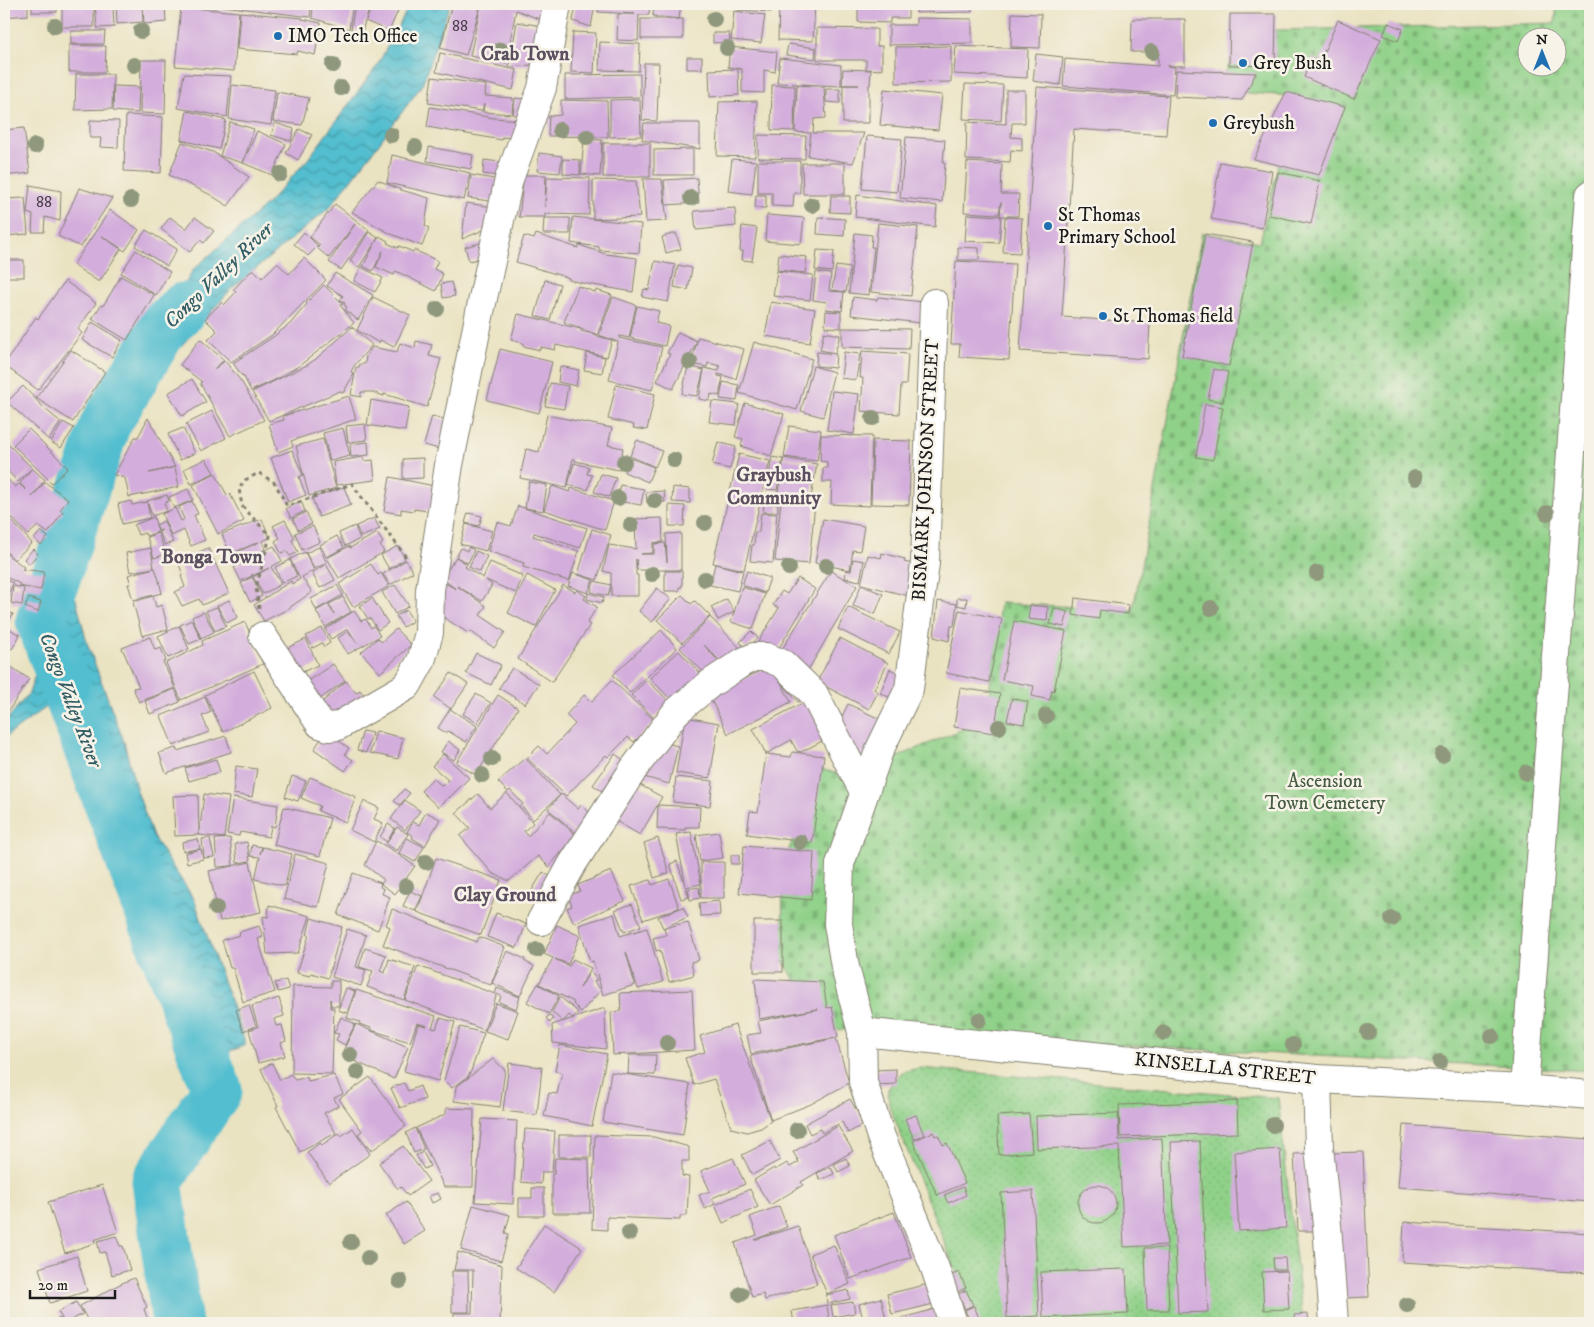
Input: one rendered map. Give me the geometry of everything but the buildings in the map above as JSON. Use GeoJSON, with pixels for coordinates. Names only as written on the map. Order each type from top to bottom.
{"type":"FeatureCollection","features":[{"type":"Feature","properties":{"kind":"street"},"geometry":{"type":"LineString","coordinates":[[263,636],[320,724],[329,727],[338,726],[407,686],[421,661],[429,633],[430,590],[448,465],[509,179],[542,88],[557,4]]}},
{"type":"Feature","properties":{"kind":"street"},"geometry":{"type":"LineString","coordinates":[[1524,1089],[1590,195]]}},
{"type":"Feature","properties":{"kind":"street","name":"BISMARK JOHNSON STREET"},"geometry":{"type":"LineString","coordinates":[[934,303],[925,564],[909,689],[879,751],[840,864],[838,924],[845,967],[862,1032],[863,1082],[881,1137],[935,1268],[953,1323]]}},
{"type":"Feature","properties":{"kind":"street"},"geometry":{"type":"LineString","coordinates":[[541,921],[573,863],[634,767],[676,712],[711,683],[748,659],[766,657],[783,664],[814,694],[864,792]]}},
{"type":"Feature","properties":{"kind":"street","name":"KINSELLA STREET"},"geometry":{"type":"LineString","coordinates":[[862,1032],[1317,1079],[1524,1089],[1590,1095]]}},
{"type":"Feature","properties":{"kind":"street"},"geometry":{"type":"LineString","coordinates":[[1317,1079],[1319,1148],[1334,1323]]}},
{"type":"Feature","properties":{"kind":"path"},"geometry":{"type":"LineString","coordinates":[[263,636],[256,588],[270,536],[242,506],[239,490],[245,480],[259,473],[275,483],[287,506],[352,484],[430,590]]}},
{"type":"Feature","properties":{"kind":"green space","name":"Ascension Town Cemetery"},"geometry":{"type":"Polygon","coordinates":[[[1557,4],[1590,4],[1590,1071],[825,1029],[782,959],[783,865],[820,769],[851,777],[986,719],[1000,603],[1133,610],[1202,233],[1260,242],[1294,96],[1217,91],[1244,31],[1555,23],[1557,4]]]}},
{"type":"Feature","properties":{"kind":"green space"},"geometry":{"type":"Polygon","coordinates":[[[919,1068],[1278,1098],[1303,1321],[1298,1323],[977,1323],[889,1105],[888,1089],[902,1072],[919,1068]]]}},
{"type":"Feature","properties":{"kind":"water"},"geometry":{"type":"Polygon","coordinates":[[[410,4],[450,4],[422,85],[329,208],[231,289],[169,360],[145,395],[110,437],[104,492],[73,588],[87,643],[124,742],[136,788],[153,837],[194,899],[246,1045],[220,1055],[176,934],[109,767],[88,703],[70,690],[4,738],[4,723],[29,693],[49,633],[59,581],[84,493],[119,404],[193,270],[269,202],[308,159],[377,66],[410,4]]]}},
{"type":"Feature","properties":{"kind":"waterway","name":"Congo Valley River"},"geometry":{"type":"LineString","coordinates":[[177,1323],[157,1181],[217,1090],[41,621],[105,425],[164,326],[183,308]]}},
{"type":"Feature","properties":{"kind":"place","name":"IMO Tech Office"},"geometry":{"type":"Point","coordinates":[278,36]}},
{"type":"Feature","properties":{"kind":"place","name":"Grey Bush"},"geometry":{"type":"Point","coordinates":[1243,63]}},
{"type":"Feature","properties":{"kind":"place","name":"Greybush"},"geometry":{"type":"Point","coordinates":[1213,123]}},
{"type":"Feature","properties":{"kind":"place","name":"St Thomas Primary School"},"geometry":{"type":"Point","coordinates":[1048,226]}},
{"type":"Feature","properties":{"kind":"place","name":"St Thomas field"},"geometry":{"type":"Point","coordinates":[1103,316]}},
{"type":"Feature","properties":{"kind":"district","name":"Crab Town"},"geometry":{"type":"Point","coordinates":[525,54]}},
{"type":"Feature","properties":{"kind":"district","name":"Graybush Community"},"geometry":{"type":"Point","coordinates":[774,486]}},
{"type":"Feature","properties":{"kind":"district","name":"Bonga Town"},"geometry":{"type":"Point","coordinates":[212,557]}},
{"type":"Feature","properties":{"kind":"district","name":"Clay Ground"},"geometry":{"type":"Point","coordinates":[505,895]}}]}
